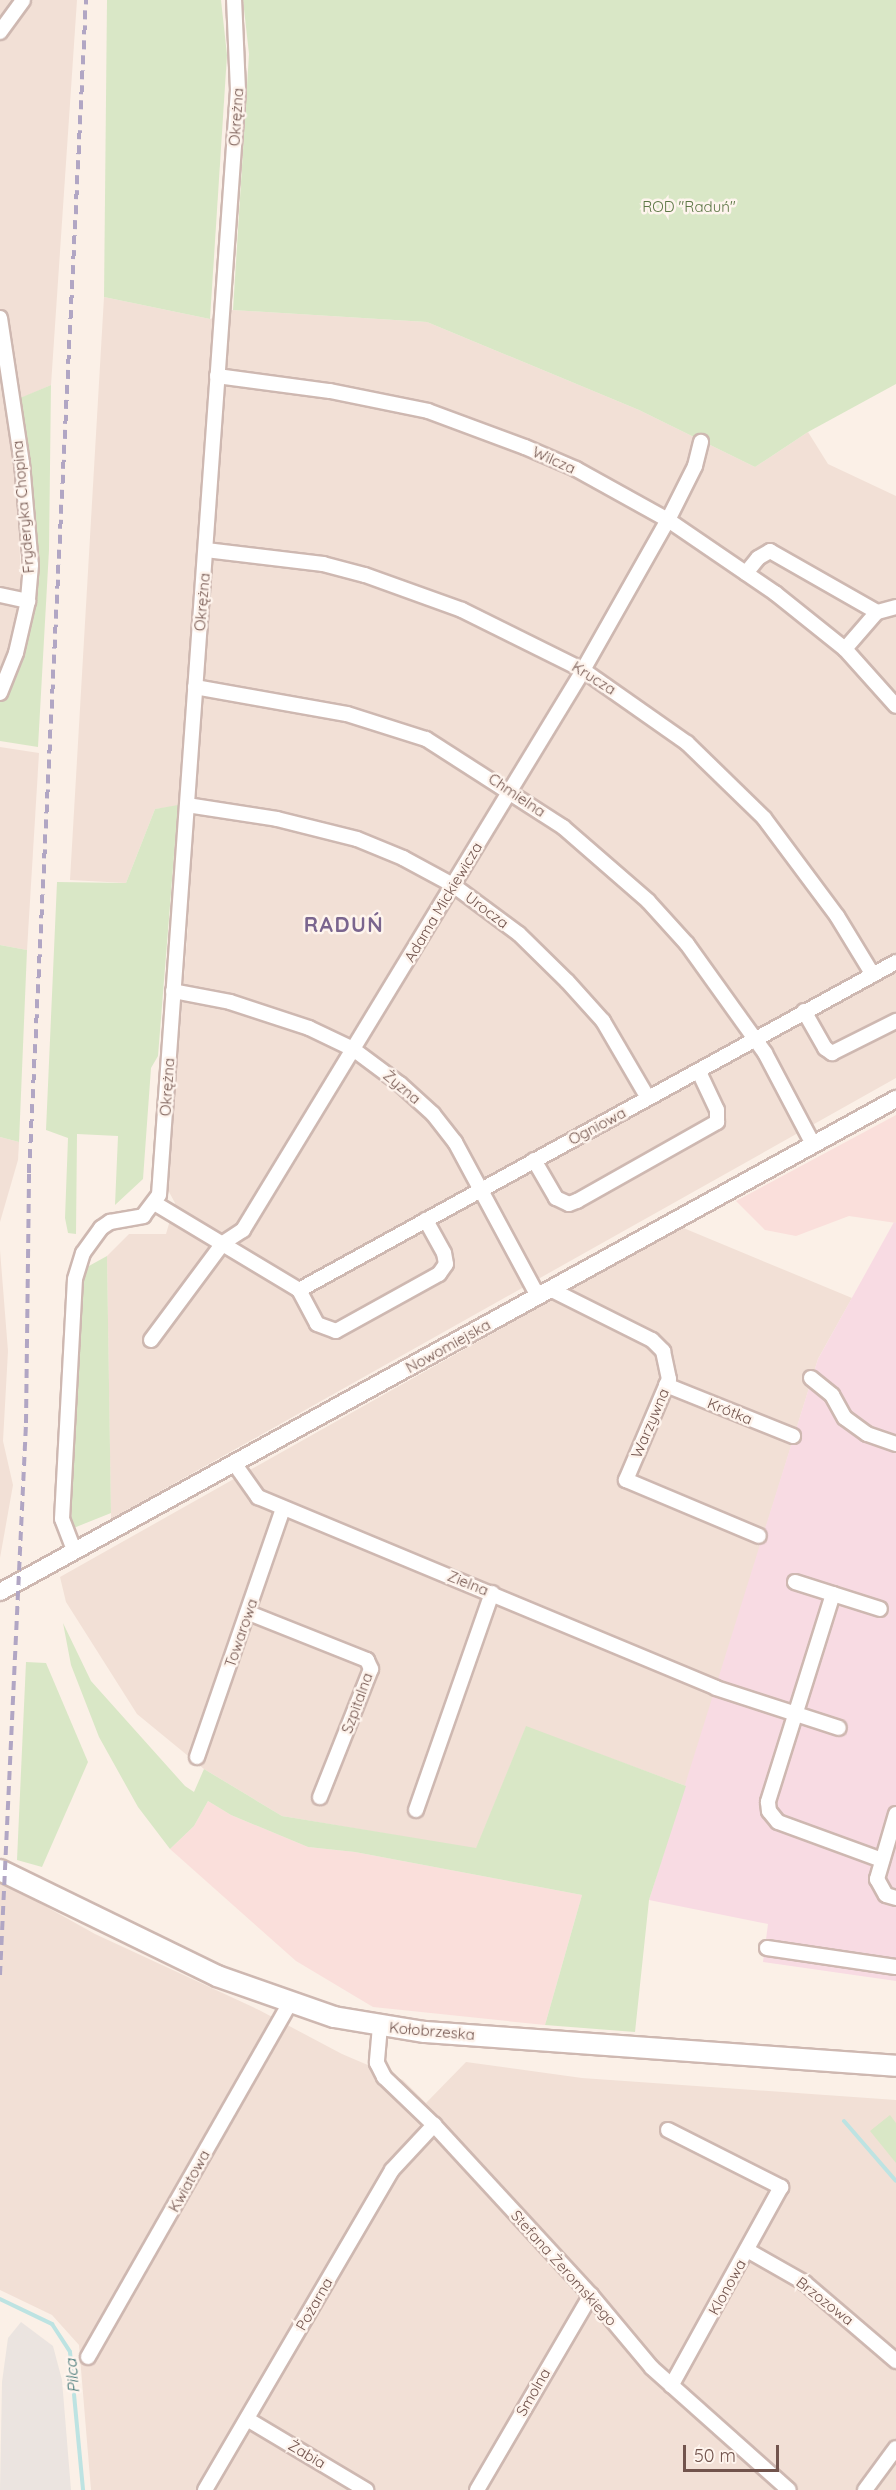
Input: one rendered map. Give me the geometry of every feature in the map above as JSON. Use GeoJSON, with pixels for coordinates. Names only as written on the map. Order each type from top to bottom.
{"type":"FeatureCollection","features":[{"type":"Feature","properties":{"kind":"main road","name":"Kołobrzeska"},"geometry":{"type":"LineString","coordinates":[[0,1870],[217,1976],[288,2004],[380,2026],[896,2066]]}},
{"type":"Feature","properties":{"kind":"street"},"geometry":{"type":"LineString","coordinates":[[0,32],[23,0]]}},
{"type":"Feature","properties":{"kind":"street","name":"Okrężna"},"geometry":{"type":"LineString","coordinates":[[156,1204],[206,550],[238,90],[234,0]]}},
{"type":"Feature","properties":{"kind":"street","name":"Fryderyka Chopina"},"geometry":{"type":"LineString","coordinates":[[0,318],[22,463],[31,565],[28,601],[16,653],[0,693]]}},
{"type":"Feature","properties":{"kind":"street","name":"Wilcza"},"geometry":{"type":"LineString","coordinates":[[217,376],[330,391],[439,415],[576,469],[668,520],[746,573],[845,649],[896,706]]}},
{"type":"Feature","properties":{"kind":"street","name":"Adama Mickiewicza"},"geometry":{"type":"LineString","coordinates":[[151,1340],[223,1243],[243,1230],[354,1049],[583,670],[668,520],[695,466],[701,442]]}},
{"type":"Feature","properties":{"kind":"street","name":"Krucza"},"geometry":{"type":"LineString","coordinates":[[206,550],[323,564],[365,575],[472,614],[583,670],[687,743],[764,818],[837,916],[873,975]]}},
{"type":"Feature","properties":{"kind":"street"},"geometry":{"type":"LineString","coordinates":[[746,573],[758,558],[770,551],[877,612]]}},
{"type":"Feature","properties":{"kind":"street"},"geometry":{"type":"LineString","coordinates":[[0,595],[28,601]]}},
{"type":"Feature","properties":{"kind":"street"},"geometry":{"type":"LineString","coordinates":[[845,649],[877,612],[896,607]]}},
{"type":"Feature","properties":{"kind":"street","name":"Chmielna"},"geometry":{"type":"LineString","coordinates":[[195,687],[277,699],[388,725],[426,739],[510,789],[563,827],[648,901],[687,944],[765,1053],[813,1144]]}},
{"type":"Feature","properties":{"kind":"street","name":"Urocza"},"geometry":{"type":"LineString","coordinates":[[187,805],[277,819],[357,839],[403,858],[453,885],[519,934],[567,981],[603,1021],[648,1098]]}},
{"type":"Feature","properties":{"kind":"street","name":"Ogniowa"},"geometry":{"type":"LineString","coordinates":[[299,1290],[896,962]]}},
{"type":"Feature","properties":{"kind":"street","name":"Żyzna"},"geometry":{"type":"LineString","coordinates":[[173,991],[274,1015],[354,1049],[433,1114],[455,1142],[544,1293]]}},
{"type":"Feature","properties":{"kind":"street"},"geometry":{"type":"LineString","coordinates":[[804,1011],[825,1048],[832,1053],[896,1021]]}},
{"type":"Feature","properties":{"kind":"street"},"geometry":{"type":"LineString","coordinates":[[534,1160],[556,1198],[569,1204],[577,1202],[717,1122],[717,1110],[699,1072]]}},
{"type":"Feature","properties":{"kind":"street","name":"Nowomiejska"},"geometry":{"type":"LineString","coordinates":[[0,1592],[896,1099]]}},
{"type":"Feature","properties":{"kind":"street"},"geometry":{"type":"LineString","coordinates":[[74,1550],[62,1519],[75,1279],[83,1253],[101,1228],[110,1222],[143,1216],[156,1204],[299,1290],[317,1323],[336,1331],[439,1274],[446,1264],[444,1254],[426,1220]]}},
{"type":"Feature","properties":{"kind":"street","name":"Warzywna"},"geometry":{"type":"LineString","coordinates":[[544,1293],[652,1340],[663,1351],[669,1378],[626,1480],[759,1536]]}},
{"type":"Feature","properties":{"kind":"street"},"geometry":{"type":"LineString","coordinates":[[811,1378],[832,1395],[845,1418],[867,1434],[896,1444]]}},
{"type":"Feature","properties":{"kind":"street","name":"Krótka"},"geometry":{"type":"LineString","coordinates":[[666,1385],[793,1436]]}},
{"type":"Feature","properties":{"kind":"street","name":"Zielna"},"geometry":{"type":"LineString","coordinates":[[234,1464],[258,1497],[283,1508],[716,1688],[839,1728]]}},
{"type":"Feature","properties":{"kind":"street","name":"Towarowa"},"geometry":{"type":"LineString","coordinates":[[197,1757],[249,1612],[283,1508]]}},
{"type":"Feature","properties":{"kind":"street"},"geometry":{"type":"LineString","coordinates":[[795,1582],[880,1609]]}},
{"type":"Feature","properties":{"kind":"street"},"geometry":{"type":"LineString","coordinates":[[416,1810],[492,1593]]}},
{"type":"Feature","properties":{"kind":"street"},"geometry":{"type":"LineString","coordinates":[[833,1594],[768,1802],[772,1818],[882,1860]]}},
{"type":"Feature","properties":{"kind":"street","name":"Szpitalna"},"geometry":{"type":"LineString","coordinates":[[249,1612],[366,1660],[371,1670],[320,1797]]}},
{"type":"Feature","properties":{"kind":"street"},"geometry":{"type":"LineString","coordinates":[[896,1814],[877,1879],[879,1888],[896,1898]]}},
{"type":"Feature","properties":{"kind":"street"},"geometry":{"type":"LineString","coordinates":[[767,1948],[896,1967]]}},
{"type":"Feature","properties":{"kind":"street","name":"Kwiatowa"},"geometry":{"type":"LineString","coordinates":[[88,2357],[288,2004]]}},
{"type":"Feature","properties":{"kind":"street","name":"Stefana Żeromskiego"},"geometry":{"type":"LineString","coordinates":[[380,2026],[377,2063],[384,2077],[434,2125],[591,2295],[671,2386],[789,2490]]}},
{"type":"Feature","properties":{"kind":"street","name":"Pożarna"},"geometry":{"type":"LineString","coordinates":[[205,2490],[392,2170],[434,2125]]}},
{"type":"Feature","properties":{"kind":"street","name":"Klonowa"},"geometry":{"type":"LineString","coordinates":[[668,2130],[781,2187],[671,2386]]}},
{"type":"Feature","properties":{"kind":"street","name":"Brzozowa"},"geometry":{"type":"LineString","coordinates":[[747,2250],[806,2283],[896,2361]]}},
{"type":"Feature","properties":{"kind":"street","name":"Smolna"},"geometry":{"type":"LineString","coordinates":[[477,2490],[591,2295]]}},
{"type":"Feature","properties":{"kind":"street","name":"Żabia"},"geometry":{"type":"LineString","coordinates":[[247,2419],[366,2490]]}},
{"type":"Feature","properties":{"kind":"street"},"geometry":{"type":"LineString","coordinates":[[865,2490],[896,2448]]}},
{"type":"Feature","properties":{"kind":"shaded area"},"geometry":{"type":"Polygon","coordinates":[[[0,0],[77,0],[51,385],[13,402],[22,600],[0,676],[0,0]]]}},
{"type":"Feature","properties":{"kind":"shaded area"},"geometry":{"type":"Polygon","coordinates":[[[104,297],[210,319],[233,310],[427,322],[639,410],[755,467],[808,432],[828,464],[896,496],[896,1078],[111,1519],[107,1256],[129,1234],[166,1234],[175,1203],[168,1190],[188,924],[178,806],[155,809],[126,883],[70,880],[104,297]]]}},
{"type":"Feature","properties":{"kind":"shaded area"},"geometry":{"type":"Polygon","coordinates":[[[0,747],[39,753],[27,950],[0,945],[0,747]]]}},
{"type":"Feature","properties":{"kind":"shaded area"},"geometry":{"type":"Polygon","coordinates":[[[896,1115],[896,1223],[849,1216],[796,1236],[765,1230],[736,1201],[896,1115]]]}},
{"type":"Feature","properties":{"kind":"shaded area"},"geometry":{"type":"Polygon","coordinates":[[[0,1137],[19,1142],[18,1160],[0,1222],[0,1137]]]}},
{"type":"Feature","properties":{"kind":"shaded area"},"geometry":{"type":"Polygon","coordinates":[[[894,1222],[896,1223],[896,1981],[763,1962],[768,1924],[649,1900],[818,1359],[894,1222]]]}},
{"type":"Feature","properties":{"kind":"shaded area"},"geometry":{"type":"Polygon","coordinates":[[[681,1227],[852,1298],[818,1359],[686,1786],[526,1727],[476,1849],[282,1816],[204,1769],[137,1714],[66,1602],[60,1577],[681,1227]]]}},
{"type":"Feature","properties":{"kind":"shaded area"},"geometry":{"type":"Polygon","coordinates":[[[0,1250],[8,1351],[3,1441],[13,1485],[0,1558],[0,1250]]]}},
{"type":"Feature","properties":{"kind":"shaded area"},"geometry":{"type":"Polygon","coordinates":[[[208,1801],[231,1815],[308,1847],[355,1852],[582,1895],[545,2025],[373,2007],[296,1961],[170,1849],[194,1826],[208,1801]]]}},
{"type":"Feature","properties":{"kind":"shaded area"},"geometry":{"type":"Polygon","coordinates":[[[0,1881],[95,1934],[259,2010],[342,2054],[403,2080],[426,2103],[466,2062],[582,2078],[896,2100],[896,2490],[91,2490],[79,2345],[52,2315],[0,2290],[0,1881]]]}},
{"type":"Feature","properties":{"kind":"shaded area"},"geometry":{"type":"Polygon","coordinates":[[[21,2322],[53,2346],[62,2380],[71,2490],[0,2490],[2,2382],[8,2338],[21,2322]]]}},
{"type":"Feature","properties":{"kind":"green space"},"geometry":{"type":"Polygon","coordinates":[[[107,0],[221,0],[227,55],[210,319],[104,297],[107,0]]]}},
{"type":"Feature","properties":{"kind":"green space","name":"ROD \"Raduń\""},"geometry":{"type":"Polygon","coordinates":[[[243,0],[896,0],[896,384],[808,432],[755,467],[639,410],[427,322],[233,310],[249,54],[243,0]]]}},
{"type":"Feature","properties":{"kind":"green space"},"geometry":{"type":"Polygon","coordinates":[[[51,385],[49,550],[38,747],[0,741],[0,693],[28,601],[13,401],[51,385]]]}},
{"type":"Feature","properties":{"kind":"green space"},"geometry":{"type":"Polygon","coordinates":[[[178,805],[158,1056],[151,1068],[143,1179],[115,1205],[118,1136],[77,1134],[76,1234],[68,1233],[65,1218],[68,1138],[46,1130],[57,882],[126,883],[155,809],[178,805]]]}},
{"type":"Feature","properties":{"kind":"green space"},"geometry":{"type":"Polygon","coordinates":[[[0,945],[27,950],[19,1142],[0,1137],[0,945]]]}},
{"type":"Feature","properties":{"kind":"green space"},"geometry":{"type":"Polygon","coordinates":[[[107,1256],[111,1513],[71,1529],[78,1272],[107,1256]]]}},
{"type":"Feature","properties":{"kind":"green space"},"geometry":{"type":"Polygon","coordinates":[[[63,1623],[91,1681],[185,1786],[194,1792],[204,1769],[282,1816],[476,1848],[526,1726],[686,1786],[649,1900],[635,2032],[545,2025],[582,1895],[355,1852],[308,1847],[231,1815],[208,1801],[194,1826],[170,1849],[138,1807],[99,1737],[71,1665],[63,1623]]]}},
{"type":"Feature","properties":{"kind":"green space"},"geometry":{"type":"Polygon","coordinates":[[[26,1662],[46,1663],[88,1762],[42,1867],[17,1860],[26,1662]]]}},
{"type":"Feature","properties":{"kind":"green space"},"geometry":{"type":"Polygon","coordinates":[[[890,2115],[896,2123],[896,2163],[870,2131],[890,2115]]]}},
{"type":"Feature","properties":{"kind":"waterway"},"geometry":{"type":"LineString","coordinates":[[844,2121],[896,2181]]}},
{"type":"Feature","properties":{"kind":"waterway","name":"Pilca"},"geometry":{"type":"LineString","coordinates":[[0,2299],[52,2324],[70,2352],[83,2490]]}},
{"type":"Feature","properties":{"kind":"railway"},"geometry":{"type":"LineString","coordinates":[[0,1975],[26,1423],[29,1173],[86,0]]}},
{"type":"Feature","properties":{"kind":"district","name":"RADUŃ"},"geometry":{"type":"Point","coordinates":[344,924]}}]}
